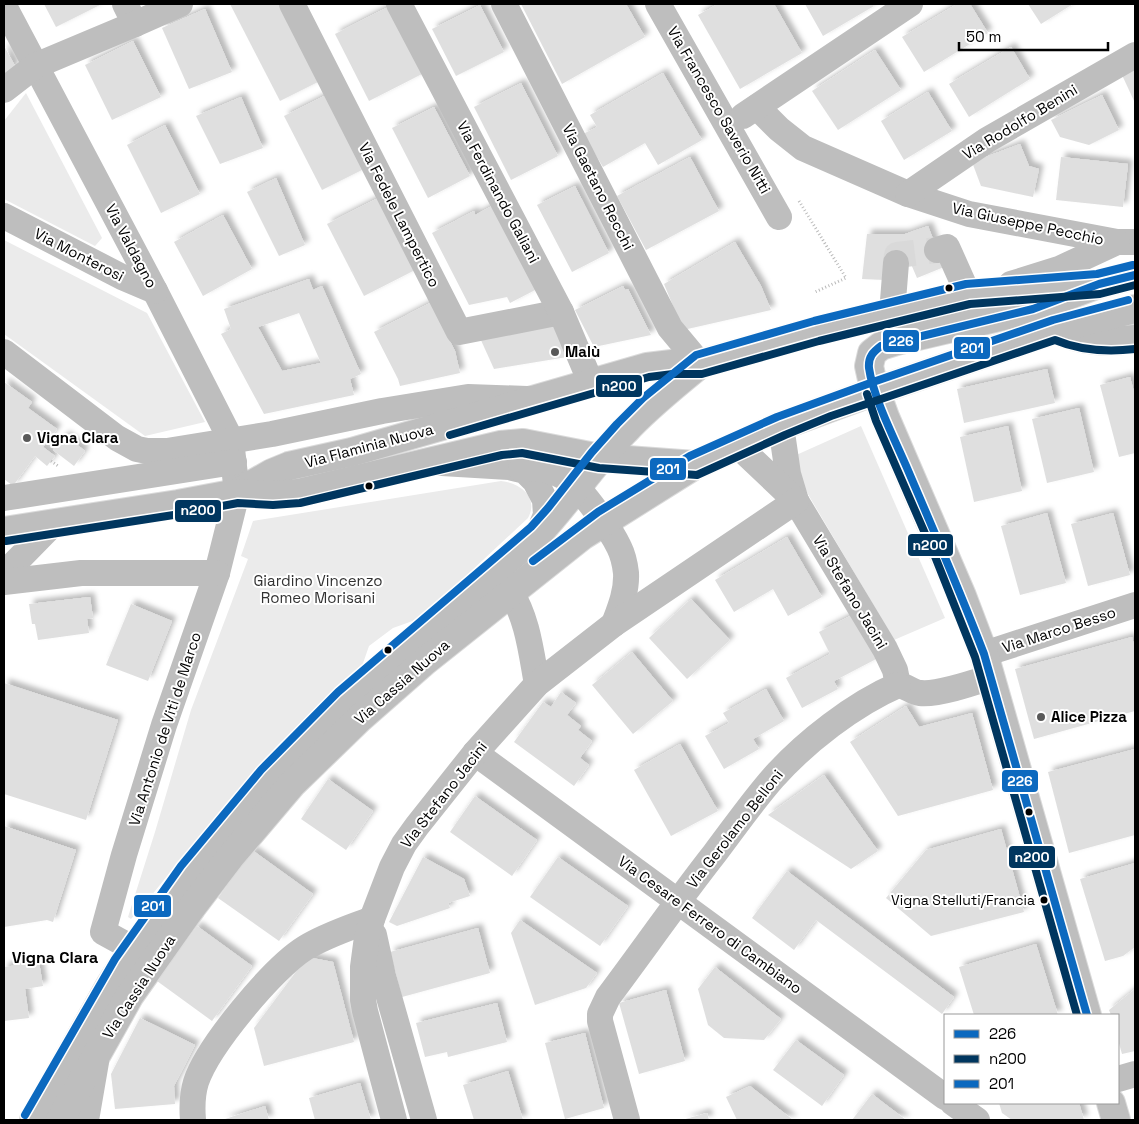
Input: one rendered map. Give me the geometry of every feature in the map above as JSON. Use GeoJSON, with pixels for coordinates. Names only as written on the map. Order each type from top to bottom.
{"type":"FeatureCollection","features":[{"type":"Feature","properties":{"kind":"main road"},"geometry":{"type":"LineString","coordinates":[[1087,1014],[987,666],[946,557],[888,423],[871,376],[870,359],[872,353],[881,346],[943,329],[1033,309],[1099,284],[1135,275]]}},
{"type":"Feature","properties":{"kind":"main road"},"geometry":{"type":"LineString","coordinates":[[700,364],[816,330],[972,294],[1099,284]]}},
{"type":"Feature","properties":{"kind":"main road","name":"Via Cassia Nuova"},"geometry":{"type":"LineString","coordinates":[[60,1120],[130,995],[192,907],[231,856],[292,784],[359,719],[403,680],[510,591],[582,536],[603,521],[695,465],[781,426],[1056,329],[1135,309]]}},
{"type":"Feature","properties":{"kind":"main road"},"geometry":{"type":"LineString","coordinates":[[1056,329],[1088,340],[1118,341],[1135,339]]}},
{"type":"Feature","properties":{"kind":"main road","name":"Via Flaminia Nuova"},"geometry":{"type":"LineString","coordinates":[[237,493],[272,473],[289,466],[352,452],[533,399],[660,365],[700,364]]}},
{"type":"Feature","properties":{"kind":"main road","name":"Via Cassia Nuova"},"geometry":{"type":"LineString","coordinates":[[60,1120],[68,1058],[111,984],[190,872],[269,776],[346,700],[538,534],[556,515],[600,458],[649,406],[700,364]]}},
{"type":"Feature","properties":{"kind":"main road","name":"Via Flaminia Nuova"},"geometry":{"type":"LineString","coordinates":[[4,531],[237,493],[274,495],[298,493],[493,446],[514,443],[600,458],[695,465]]}},
{"type":"Feature","properties":{"kind":"main road"},"geometry":{"type":"LineString","coordinates":[[1111,1104],[1116,1120]]}},
{"type":"Feature","properties":{"kind":"street"},"geometry":{"type":"LineString","coordinates":[[4,90],[35,66],[130,14],[180,4]]}},
{"type":"Feature","properties":{"kind":"street","name":"Via Fedele Lampertico"},"geometry":{"type":"LineString","coordinates":[[292,4],[459,332],[561,312]]}},
{"type":"Feature","properties":{"kind":"street","name":"Via Ferdinando Galiani"},"geometry":{"type":"LineString","coordinates":[[399,4],[561,312],[591,383]]}},
{"type":"Feature","properties":{"kind":"street","name":"Via Gaetano Recchi"},"geometry":{"type":"LineString","coordinates":[[504,4],[670,328],[700,364]]}},
{"type":"Feature","properties":{"kind":"street","name":"Via Francesco Saverio Nitti"},"geometry":{"type":"LineString","coordinates":[[658,4],[779,217]]}},
{"type":"Feature","properties":{"kind":"street"},"geometry":{"type":"LineString","coordinates":[[728,125],[904,5]]}},
{"type":"Feature","properties":{"kind":"street","name":"Via Valdagno"},"geometry":{"type":"LineString","coordinates":[[4,6],[155,291],[232,451],[237,493]]}},
{"type":"Feature","properties":{"kind":"street","name":"Via Rodolfo Benini"},"geometry":{"type":"LineString","coordinates":[[908,194],[987,140],[1135,55]]}},
{"type":"Feature","properties":{"kind":"street","name":"Via Giuseppe Pecchio"},"geometry":{"type":"LineString","coordinates":[[757,107],[779,129],[803,148],[908,194],[969,214],[1126,242]]}},
{"type":"Feature","properties":{"kind":"street","name":"Via Monterosi"},"geometry":{"type":"LineString","coordinates":[[4,216],[122,278],[155,291]]}},
{"type":"Feature","properties":{"kind":"street"},"geometry":{"type":"LineString","coordinates":[[938,250],[947,247],[972,294],[1059,270],[1126,242]]}},
{"type":"Feature","properties":{"kind":"street"},"geometry":{"type":"LineString","coordinates":[[892,313],[896,263]]}},
{"type":"Feature","properties":{"kind":"street"},"geometry":{"type":"LineString","coordinates":[[4,352],[118,438],[137,449],[147,451],[232,451]]}},
{"type":"Feature","properties":{"kind":"street","name":"Via Flaminia Nuova"},"geometry":{"type":"LineString","coordinates":[[4,498],[156,476],[232,451],[272,434],[382,411],[468,397],[533,399]]}},
{"type":"Feature","properties":{"kind":"street","name":"Via Stefano Jacini"},"geometry":{"type":"LineString","coordinates":[[781,426],[788,474],[796,501],[885,649],[895,670],[898,685]]}},
{"type":"Feature","properties":{"kind":"street","name":"Via Stefano Jacini"},"geometry":{"type":"LineString","coordinates":[[737,446],[796,501]]}},
{"type":"Feature","properties":{"kind":"street","name":"Via Flaminia Nuova"},"geometry":{"type":"LineString","coordinates":[[426,463],[485,465],[521,469],[532,468],[551,472],[568,480],[603,521]]}},
{"type":"Feature","properties":{"kind":"street"},"geometry":{"type":"LineString","coordinates":[[521,469],[535,481],[545,500],[546,514],[538,534]]}},
{"type":"Feature","properties":{"kind":"street","name":"Via Antonio de Viti de Marco"},"geometry":{"type":"LineString","coordinates":[[134,949],[103,932],[126,847],[164,724],[217,573],[237,493]]}},
{"type":"Feature","properties":{"kind":"street","name":"Via Stefano Jacini"},"geometry":{"type":"LineString","coordinates":[[394,1120],[363,1000],[364,956],[372,920],[392,867],[404,844],[475,753],[537,684],[614,624],[796,501]]}},
{"type":"Feature","properties":{"kind":"street"},"geometry":{"type":"LineString","coordinates":[[603,521],[622,553],[626,575],[624,595],[614,624]]}},
{"type":"Feature","properties":{"kind":"street"},"geometry":{"type":"LineString","coordinates":[[4,574],[54,523]]}},
{"type":"Feature","properties":{"kind":"street"},"geometry":{"type":"LineString","coordinates":[[4,582],[81,573],[217,573]]}},
{"type":"Feature","properties":{"kind":"street"},"geometry":{"type":"LineString","coordinates":[[510,591],[518,603],[525,624],[537,684]]}},
{"type":"Feature","properties":{"kind":"street","name":"Via Marco Besso"},"geometry":{"type":"LineString","coordinates":[[898,685],[917,692],[930,693],[987,666],[1135,605]]}},
{"type":"Feature","properties":{"kind":"street","name":"Via Gerolamo Belloni"},"geometry":{"type":"LineString","coordinates":[[627,1120],[602,1032],[600,1014],[608,997],[677,902],[761,792],[787,763],[843,717],[876,696],[898,685]]}},
{"type":"Feature","properties":{"kind":"street","name":"Via Cesare Ferrero di Cambiano"},"geometry":{"type":"LineString","coordinates":[[475,753],[944,1096]]}},
{"type":"Feature","properties":{"kind":"street"},"geometry":{"type":"LineString","coordinates":[[193,1120],[194,1088],[202,1069],[224,1034],[266,984],[294,956],[308,946],[342,930],[372,920],[383,976],[424,1120]]}},
{"type":"Feature","properties":{"kind":"street"},"geometry":{"type":"LineString","coordinates":[[1119,1079],[1135,1074]]}},
{"type":"Feature","properties":{"kind":"street"},"geometry":{"type":"LineString","coordinates":[[954,1104],[977,1120]]}},
{"type":"Feature","properties":{"kind":"path"},"geometry":{"type":"LineString","coordinates":[[794,193],[846,278],[815,292]]}},
{"type":"Feature","properties":{"kind":"green space"},"geometry":{"type":"Polygon","coordinates":[[[26,93],[102,238],[95,246],[4,199],[4,121],[26,93]]]}},
{"type":"Feature","properties":{"kind":"green space"},"geometry":{"type":"Polygon","coordinates":[[[4,240],[147,313],[205,422],[145,436],[4,334],[4,240]]]}},
{"type":"Feature","properties":{"kind":"green space"},"geometry":{"type":"Polygon","coordinates":[[[861,426],[945,618],[894,640],[799,479],[794,456],[861,426]]]}},
{"type":"Feature","properties":{"kind":"green space","name":"Giardino Vincenzo Romeo Morisani"},"geometry":{"type":"Polygon","coordinates":[[[501,481],[521,488],[530,498],[531,511],[528,518],[421,618],[393,628],[369,646],[361,669],[280,743],[229,800],[142,907],[131,919],[128,917],[191,710],[248,559],[241,556],[253,521],[501,481]]]}},
{"type":"Feature","properties":{"kind":"building"},"geometry":{"type":"Polygon","coordinates":[[[44,4],[102,4],[56,27],[44,4]]]}},
{"type":"Feature","properties":{"kind":"building"},"geometry":{"type":"Polygon","coordinates":[[[230,4],[281,4],[320,81],[280,101],[230,4]]]}},
{"type":"Feature","properties":{"kind":"building"},"geometry":{"type":"Polygon","coordinates":[[[521,4],[626,4],[645,37],[562,84],[521,4]]]}},
{"type":"Feature","properties":{"kind":"building"},"geometry":{"type":"Polygon","coordinates":[[[718,4],[774,4],[802,53],[740,89],[698,15],[718,4]]]}},
{"type":"Feature","properties":{"kind":"building"},"geometry":{"type":"Polygon","coordinates":[[[805,4],[872,4],[874,6],[823,36],[805,4]]]}},
{"type":"Feature","properties":{"kind":"building"},"geometry":{"type":"Polygon","coordinates":[[[957,4],[970,4],[988,33],[924,72],[902,37],[957,4]]]}},
{"type":"Feature","properties":{"kind":"building"},"geometry":{"type":"Polygon","coordinates":[[[1028,4],[1073,4],[1041,24],[1028,4]]]}},
{"type":"Feature","properties":{"kind":"building"},"geometry":{"type":"Polygon","coordinates":[[[480,5],[504,52],[456,76],[432,29],[480,5]]]}},
{"type":"Feature","properties":{"kind":"building"},"geometry":{"type":"Polygon","coordinates":[[[388,7],[422,74],[369,101],[335,34],[388,7]]]}},
{"type":"Feature","properties":{"kind":"building"},"geometry":{"type":"Polygon","coordinates":[[[205,9],[232,72],[189,89],[162,28],[205,9]]]}},
{"type":"Feature","properties":{"kind":"building"},"geometry":{"type":"Polygon","coordinates":[[[133,41],[161,97],[112,120],[85,65],[133,41]]]}},
{"type":"Feature","properties":{"kind":"building"},"geometry":{"type":"Polygon","coordinates":[[[4,46],[15,66],[4,78],[4,46]]]}},
{"type":"Feature","properties":{"kind":"building"},"geometry":{"type":"Polygon","coordinates":[[[1011,47],[1030,79],[969,117],[949,84],[1011,47]]]}},
{"type":"Feature","properties":{"kind":"building"},"geometry":{"type":"Polygon","coordinates":[[[875,50],[901,90],[838,130],[812,91],[875,50]]]}},
{"type":"Feature","properties":{"kind":"building"},"geometry":{"type":"Polygon","coordinates":[[[1135,69],[1135,103],[1122,75],[1135,69]]]}},
{"type":"Feature","properties":{"kind":"building"},"geometry":{"type":"Polygon","coordinates":[[[663,73],[702,140],[658,165],[645,143],[603,167],[583,134],[597,127],[590,115],[663,73]]]}},
{"type":"Feature","properties":{"kind":"building"},"geometry":{"type":"Polygon","coordinates":[[[521,83],[558,156],[511,180],[474,107],[521,83]]]}},
{"type":"Feature","properties":{"kind":"building"},"geometry":{"type":"Polygon","coordinates":[[[928,92],[952,131],[904,160],[881,121],[928,92]]]}},
{"type":"Feature","properties":{"kind":"building"},"geometry":{"type":"Polygon","coordinates":[[[328,94],[366,168],[322,190],[284,116],[328,94]]]}},
{"type":"Feature","properties":{"kind":"building"},"geometry":{"type":"Polygon","coordinates":[[[1102,95],[1119,130],[1089,145],[1060,137],[1051,120],[1102,95]]]}},
{"type":"Feature","properties":{"kind":"building"},"geometry":{"type":"Polygon","coordinates":[[[241,97],[263,148],[220,164],[196,116],[241,97]]]}},
{"type":"Feature","properties":{"kind":"building"},"geometry":{"type":"Polygon","coordinates":[[[434,107],[470,176],[428,198],[392,128],[434,107]]]}},
{"type":"Feature","properties":{"kind":"building"},"geometry":{"type":"Polygon","coordinates":[[[165,125],[200,194],[161,213],[127,145],[165,125]]]}},
{"type":"Feature","properties":{"kind":"building"},"geometry":{"type":"Polygon","coordinates":[[[1020,144],[1029,166],[1039,169],[1033,197],[981,186],[972,162],[1020,144]]]}},
{"type":"Feature","properties":{"kind":"building"},"geometry":{"type":"Polygon","coordinates":[[[690,157],[719,211],[646,250],[617,196],[690,157]]]}},
{"type":"Feature","properties":{"kind":"building"},"geometry":{"type":"Polygon","coordinates":[[[1061,157],[1128,164],[1123,207],[1056,200],[1061,157]]]}},
{"type":"Feature","properties":{"kind":"building"},"geometry":{"type":"Polygon","coordinates":[[[276,178],[305,245],[279,256],[247,192],[276,178]]]}},
{"type":"Feature","properties":{"kind":"building"},"geometry":{"type":"Polygon","coordinates":[[[575,186],[609,253],[572,272],[537,205],[575,186]]]}},
{"type":"Feature","properties":{"kind":"building"},"geometry":{"type":"Polygon","coordinates":[[[380,197],[417,269],[364,296],[327,224],[380,197]]]}},
{"type":"Feature","properties":{"kind":"building"},"geometry":{"type":"Polygon","coordinates":[[[494,205],[537,289],[510,303],[507,297],[469,305],[432,233],[474,211],[475,215],[494,205]]]}},
{"type":"Feature","properties":{"kind":"building"},"geometry":{"type":"Polygon","coordinates":[[[223,215],[252,269],[203,296],[174,242],[223,215]]]}},
{"type":"Feature","properties":{"kind":"building"},"geometry":{"type":"Polygon","coordinates":[[[928,226],[944,267],[917,278],[911,264],[883,263],[885,280],[862,279],[867,234],[905,234],[928,226]]]}},
{"type":"Feature","properties":{"kind":"building"},"geometry":{"type":"Polygon","coordinates":[[[735,242],[761,286],[771,310],[683,330],[664,284],[735,242]]]}},
{"type":"Feature","properties":{"kind":"building"},"geometry":{"type":"Polygon","coordinates":[[[309,279],[313,290],[322,286],[361,374],[350,379],[354,395],[264,414],[221,334],[231,329],[224,309],[309,279]],[[299,313],[258,327],[282,371],[321,363],[299,313]]]}},
{"type":"Feature","properties":{"kind":"building"},"geometry":{"type":"Polygon","coordinates":[[[623,286],[625,290],[628,289],[651,335],[594,347],[575,310],[623,286]]]}},
{"type":"Feature","properties":{"kind":"building"},"geometry":{"type":"Polygon","coordinates":[[[430,303],[455,351],[460,373],[400,386],[374,332],[430,303]]]}},
{"type":"Feature","properties":{"kind":"building"},"geometry":{"type":"Polygon","coordinates":[[[557,322],[567,357],[494,369],[480,338],[557,322]]]}},
{"type":"Feature","properties":{"kind":"building"},"geometry":{"type":"Polygon","coordinates":[[[1047,369],[1055,403],[964,423],[957,389],[1047,369]]]}},
{"type":"Feature","properties":{"kind":"building"},"geometry":{"type":"Polygon","coordinates":[[[1130,377],[1135,396],[1135,453],[1119,457],[1100,385],[1130,377]]]}},
{"type":"Feature","properties":{"kind":"building","name":"Vigna Clara"},"geometry":{"type":"Polygon","coordinates":[[[4,382],[32,402],[28,408],[57,429],[43,447],[55,456],[47,466],[35,456],[13,486],[4,479],[4,382]]]}},
{"type":"Feature","properties":{"kind":"building"},"geometry":{"type":"Polygon","coordinates":[[[1079,408],[1094,472],[1047,483],[1032,419],[1079,408]]]}},
{"type":"Feature","properties":{"kind":"building"},"geometry":{"type":"Polygon","coordinates":[[[1008,426],[1022,491],[974,502],[960,437],[1008,426]]]}},
{"type":"Feature","properties":{"kind":"building"},"geometry":{"type":"Polygon","coordinates":[[[65,435],[85,451],[74,466],[53,450],[65,435]]]}},
{"type":"Feature","properties":{"kind":"building"},"geometry":{"type":"Polygon","coordinates":[[[1047,513],[1066,583],[1020,595],[1001,526],[1047,513]]]}},
{"type":"Feature","properties":{"kind":"building"},"geometry":{"type":"Polygon","coordinates":[[[1113,513],[1130,575],[1088,586],[1071,524],[1113,513]]]}},
{"type":"Feature","properties":{"kind":"building"},"geometry":{"type":"Polygon","coordinates":[[[787,537],[822,597],[788,616],[773,589],[734,612],[715,580],[787,537]]]}},
{"type":"Feature","properties":{"kind":"building"},"geometry":{"type":"Polygon","coordinates":[[[90,597],[93,618],[87,619],[89,633],[38,640],[35,624],[32,624],[29,604],[90,597]]]}},
{"type":"Feature","properties":{"kind":"building"},"geometry":{"type":"Polygon","coordinates":[[[691,599],[730,640],[687,679],[649,638],[691,599]]]}},
{"type":"Feature","properties":{"kind":"building"},"geometry":{"type":"Polygon","coordinates":[[[131,604],[172,621],[148,681],[106,665],[131,604]]]}},
{"type":"Feature","properties":{"kind":"building"},"geometry":{"type":"Polygon","coordinates":[[[854,614],[878,658],[834,681],[838,689],[802,708],[786,678],[830,654],[819,632],[854,614]]]}},
{"type":"Feature","properties":{"kind":"building"},"geometry":{"type":"Polygon","coordinates":[[[1132,637],[1135,649],[1135,711],[1034,739],[1015,669],[1132,637]]]}},
{"type":"Feature","properties":{"kind":"building"},"geometry":{"type":"Polygon","coordinates":[[[632,652],[673,701],[633,734],[592,685],[632,652]]]}},
{"type":"Feature","properties":{"kind":"building"},"geometry":{"type":"Polygon","coordinates":[[[4,683],[118,720],[86,820],[4,794],[4,683]]]}},
{"type":"Feature","properties":{"kind":"building"},"geometry":{"type":"Polygon","coordinates":[[[766,689],[784,721],[753,739],[759,749],[724,769],[705,736],[729,723],[723,713],[766,689]]]}},
{"type":"Feature","properties":{"kind":"building"},"geometry":{"type":"Polygon","coordinates":[[[561,692],[576,703],[567,715],[581,726],[578,730],[592,741],[580,758],[589,765],[574,786],[514,742],[543,702],[551,707],[561,692]]]}},
{"type":"Feature","properties":{"kind":"building"},"geometry":{"type":"Polygon","coordinates":[[[906,706],[919,727],[972,713],[993,790],[898,816],[850,742],[906,706]]]}},
{"type":"Feature","properties":{"kind":"building"},"geometry":{"type":"Polygon","coordinates":[[[680,744],[718,811],[671,836],[634,770],[680,744]]]}},
{"type":"Feature","properties":{"kind":"building"},"geometry":{"type":"Polygon","coordinates":[[[1135,749],[1135,835],[1069,853],[1048,772],[1135,749]]]}},
{"type":"Feature","properties":{"kind":"building"},"geometry":{"type":"Polygon","coordinates":[[[824,775],[878,851],[851,869],[768,815],[824,775]]]}},
{"type":"Feature","properties":{"kind":"building"},"geometry":{"type":"Polygon","coordinates":[[[328,779],[373,811],[346,850],[301,819],[328,779]]]}},
{"type":"Feature","properties":{"kind":"building"},"geometry":{"type":"Polygon","coordinates":[[[475,796],[537,840],[512,876],[450,832],[475,796]]]}},
{"type":"Feature","properties":{"kind":"building"},"geometry":{"type":"Polygon","coordinates":[[[4,826],[76,850],[53,922],[47,920],[4,927],[4,826]]]}},
{"type":"Feature","properties":{"kind":"building"},"geometry":{"type":"Polygon","coordinates":[[[1001,829],[1024,912],[931,936],[886,898],[926,850],[1001,829]]]}},
{"type":"Feature","properties":{"kind":"building"},"geometry":{"type":"Polygon","coordinates":[[[252,850],[313,894],[279,941],[218,898],[252,850]]]}},
{"type":"Feature","properties":{"kind":"building"},"geometry":{"type":"Polygon","coordinates":[[[423,857],[464,879],[470,896],[448,903],[450,908],[397,926],[389,922],[423,857]]]}},
{"type":"Feature","properties":{"kind":"building"},"geometry":{"type":"Polygon","coordinates":[[[558,857],[628,906],[600,946],[530,897],[558,857]]]}},
{"type":"Feature","properties":{"kind":"building"},"geometry":{"type":"Polygon","coordinates":[[[1135,863],[1135,947],[1123,956],[1105,961],[1080,879],[1135,863]]]}},
{"type":"Feature","properties":{"kind":"building"},"geometry":{"type":"Polygon","coordinates":[[[787,871],[954,997],[942,1014],[816,920],[794,950],[752,918],[787,871]]]}},
{"type":"Feature","properties":{"kind":"building"},"geometry":{"type":"Polygon","coordinates":[[[520,920],[597,973],[586,988],[535,1005],[511,933],[520,920]]]}},
{"type":"Feature","properties":{"kind":"building"},"geometry":{"type":"Polygon","coordinates":[[[197,926],[252,966],[212,1021],[157,981],[197,926]]]}},
{"type":"Feature","properties":{"kind":"building"},"geometry":{"type":"Polygon","coordinates":[[[478,928],[490,973],[402,997],[390,952],[478,928]]]}},
{"type":"Feature","properties":{"kind":"building"},"geometry":{"type":"Polygon","coordinates":[[[1036,944],[1058,1014],[974,1014],[959,967],[1036,944]]]}},
{"type":"Feature","properties":{"kind":"building"},"geometry":{"type":"Polygon","coordinates":[[[307,957],[333,962],[354,1042],[264,1066],[254,1028],[307,957]]]}},
{"type":"Feature","properties":{"kind":"building"},"geometry":{"type":"Polygon","coordinates":[[[39,962],[43,986],[25,989],[29,1018],[4,1021],[4,967],[39,962]]]}},
{"type":"Feature","properties":{"kind":"building"},"geometry":{"type":"Polygon","coordinates":[[[715,967],[781,1019],[764,1040],[724,1038],[708,1025],[698,989],[715,967]]]}},
{"type":"Feature","properties":{"kind":"building"},"geometry":{"type":"Polygon","coordinates":[[[1135,989],[1135,1051],[1122,1054],[1119,1044],[1119,1014],[1111,1014],[1109,1010],[1135,989]]]}},
{"type":"Feature","properties":{"kind":"building"},"geometry":{"type":"Polygon","coordinates":[[[666,990],[685,1061],[639,1074],[619,1003],[666,990]]]}},
{"type":"Feature","properties":{"kind":"building"},"geometry":{"type":"Polygon","coordinates":[[[497,1003],[507,1042],[448,1057],[447,1052],[425,1057],[416,1023],[497,1003]]]}},
{"type":"Feature","properties":{"kind":"building"},"geometry":{"type":"Polygon","coordinates":[[[140,1018],[195,1045],[174,1086],[175,1104],[115,1109],[111,1074],[140,1018]]]}},
{"type":"Feature","properties":{"kind":"building"},"geometry":{"type":"Polygon","coordinates":[[[585,1033],[604,1108],[565,1119],[545,1043],[585,1033]]]}},
{"type":"Feature","properties":{"kind":"building"},"geometry":{"type":"Polygon","coordinates":[[[796,1040],[844,1075],[822,1106],[773,1070],[796,1040]]]}},
{"type":"Feature","properties":{"kind":"building"},"geometry":{"type":"Polygon","coordinates":[[[508,1071],[523,1120],[474,1120],[463,1085],[508,1071]]]}},
{"type":"Feature","properties":{"kind":"building"},"geometry":{"type":"Polygon","coordinates":[[[360,1083],[371,1120],[315,1120],[309,1098],[360,1083]]]}},
{"type":"Feature","properties":{"kind":"building"},"geometry":{"type":"Polygon","coordinates":[[[750,1086],[793,1120],[737,1120],[726,1097],[750,1086]]]}},
{"type":"Feature","properties":{"kind":"building"},"geometry":{"type":"Polygon","coordinates":[[[872,1094],[906,1120],[852,1120],[872,1094]]]}},
{"type":"Feature","properties":{"kind":"building"},"geometry":{"type":"Polygon","coordinates":[[[999,1104],[1079,1104],[1084,1120],[1012,1120],[1002,1113],[999,1104]]]}},
{"type":"Feature","properties":{"kind":"building"},"geometry":{"type":"Polygon","coordinates":[[[265,1106],[269,1120],[222,1120],[265,1106]]]}},
{"type":"Feature","properties":{"kind":"building"},"geometry":{"type":"Polygon","coordinates":[[[707,1113],[709,1120],[682,1120],[707,1113]]]}},
{"type":"Feature","properties":{"kind":"tunnel"},"geometry":{"type":"LineString","coordinates":[[896,263],[897,255],[937,250]]}},
{"type":"Feature","properties":{"kind":"transit line","name":"201"},"geometry":{"type":"LineString","coordinates":[[25,1115],[115,959],[181,866],[261,770],[338,692],[531,527],[617,424],[643,398],[696,355],[814,321],[966,284],[1097,274],[1133,265]]}},
{"type":"Feature","properties":{"kind":"transit line","name":"226"},"geometry":{"type":"LineString","coordinates":[[1087,1014],[984,654],[966,607],[880,405],[871,379],[869,361],[881,346],[1033,309],[1099,284],[1135,275]]}},
{"type":"Feature","properties":{"kind":"transit line","name":"n200"},"geometry":{"type":"LineString","coordinates":[[450,435],[649,377],[673,374],[702,374],[819,341],[970,304],[1100,294],[1135,285]]}},
{"type":"Feature","properties":{"kind":"transit line","name":"201"},"geometry":{"type":"LineString","coordinates":[[533,561],[598,512],[690,456],[777,417],[1053,320],[1128,300]]}},
{"type":"Feature","properties":{"kind":"transit line","name":"n200"},"geometry":{"type":"LineString","coordinates":[[6,541],[238,503],[273,505],[300,503],[502,455],[522,453],[599,468],[697,475],[831,416],[1055,340],[1095,350],[1135,349]]}},
{"type":"Feature","properties":{"kind":"transit line","name":"n200"},"geometry":{"type":"LineString","coordinates":[[867,394],[876,421],[934,554],[975,657],[1077,1014]]}},
{"type":"Feature","properties":{"kind":"place","name":"Malù"},"geometry":{"type":"Point","coordinates":[555,352]}},
{"type":"Feature","properties":{"kind":"place","name":"Vigna Clara"},"geometry":{"type":"Point","coordinates":[27,438]}},
{"type":"Feature","properties":{"kind":"place","name":"Alice Pizza"},"geometry":{"type":"Point","coordinates":[1041,717]}},
{"type":"Feature","properties":{"kind":"place","name":"Vigna Stelluti/Francia"},"geometry":{"type":"Point","coordinates":[1044,900]}},
{"type":"Feature","properties":{"kind":"district","name":"Vigna Clara"},"geometry":{"type":"Point","coordinates":[55,957]}}]}
